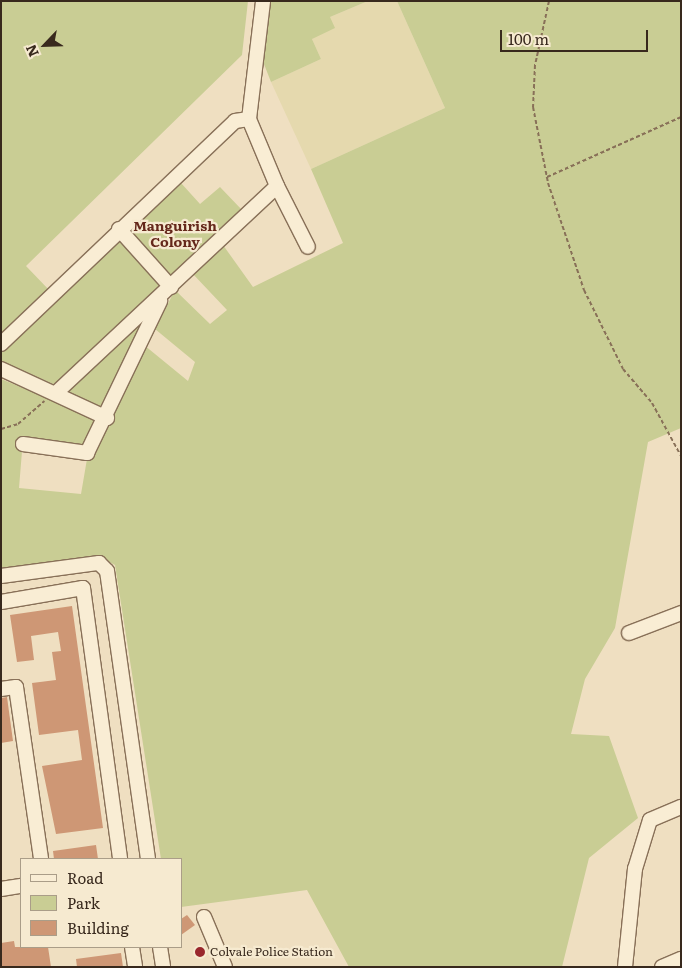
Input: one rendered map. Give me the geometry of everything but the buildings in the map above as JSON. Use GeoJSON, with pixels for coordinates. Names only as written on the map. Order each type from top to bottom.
{"type":"FeatureCollection","features":[{"type":"Feature","properties":{"kind":"street"},"geometry":{"type":"LineString","coordinates":[[263,1],[249,119],[278,186],[308,246]]}},
{"type":"Feature","properties":{"kind":"street"},"geometry":{"type":"LineString","coordinates":[[1,344],[235,121],[249,119]]}},
{"type":"Feature","properties":{"kind":"street"},"geometry":{"type":"LineString","coordinates":[[57,392],[278,186]]}},
{"type":"Feature","properties":{"kind":"street"},"geometry":{"type":"LineString","coordinates":[[120,229],[166,291]]}},
{"type":"Feature","properties":{"kind":"street"},"geometry":{"type":"LineString","coordinates":[[23,444],[87,453],[107,418],[166,291]]}},
{"type":"Feature","properties":{"kind":"street"},"geometry":{"type":"LineString","coordinates":[[1,369],[57,392],[107,418]]}},
{"type":"Feature","properties":{"kind":"street"},"geometry":{"type":"LineString","coordinates":[[1,576],[100,563],[107,571],[148,858]]}},
{"type":"Feature","properties":{"kind":"street"},"geometry":{"type":"LineString","coordinates":[[1,602],[83,588],[120,858]]}},
{"type":"Feature","properties":{"kind":"street"},"geometry":{"type":"LineString","coordinates":[[629,633],[681,614]]}},
{"type":"Feature","properties":{"kind":"street"},"geometry":{"type":"LineString","coordinates":[[1,689],[16,687],[41,858]]}},
{"type":"Feature","properties":{"kind":"street"},"geometry":{"type":"LineString","coordinates":[[625,967],[635,869],[650,820],[681,807]]}},
{"type":"Feature","properties":{"kind":"street"},"geometry":{"type":"LineString","coordinates":[[1,889],[20,886]]}},
{"type":"Feature","properties":{"kind":"street"},"geometry":{"type":"LineString","coordinates":[[204,917],[225,967]]}},
{"type":"Feature","properties":{"kind":"street"},"geometry":{"type":"LineString","coordinates":[[132,948],[135,967]]}},
{"type":"Feature","properties":{"kind":"street"},"geometry":{"type":"LineString","coordinates":[[160,948],[163,967]]}},
{"type":"Feature","properties":{"kind":"street"},"geometry":{"type":"LineString","coordinates":[[662,967],[681,958]]}},
{"type":"Feature","properties":{"kind":"path"},"geometry":{"type":"LineString","coordinates":[[549,1],[535,65],[533,107],[547,177],[584,290],[623,369],[652,403],[681,456]]}},
{"type":"Feature","properties":{"kind":"path"},"geometry":{"type":"LineString","coordinates":[[547,177],[681,117]]}},
{"type":"Feature","properties":{"kind":"path"},"geometry":{"type":"LineString","coordinates":[[1,429],[18,424],[57,392]]}},
{"type":"Feature","properties":{"kind":"shaded area"},"geometry":{"type":"Polygon","coordinates":[[[368,1],[397,1],[445,108],[311,169],[271,82],[321,59],[312,39],[330,17],[368,1]]]}},
{"type":"Feature","properties":{"kind":"green space"},"geometry":{"type":"Polygon","coordinates":[[[1,1],[248,1],[242,55],[26,266],[50,291],[1,337],[1,1]]]}},
{"type":"Feature","properties":{"kind":"green space"},"geometry":{"type":"Polygon","coordinates":[[[270,1],[368,1],[330,17],[335,28],[312,39],[321,59],[271,82],[262,59],[270,1]]]}},
{"type":"Feature","properties":{"kind":"green space"},"geometry":{"type":"Polygon","coordinates":[[[397,1],[681,1],[681,428],[648,442],[615,628],[585,679],[571,734],[609,736],[638,818],[589,858],[562,967],[349,967],[307,890],[182,907],[182,858],[161,858],[115,565],[100,557],[1,570],[1,379],[100,419],[83,450],[23,439],[19,488],[81,494],[87,459],[97,448],[144,345],[188,381],[195,362],[155,329],[175,290],[210,324],[227,310],[192,273],[223,245],[253,287],[343,243],[311,169],[445,108],[397,1]]]}},
{"type":"Feature","properties":{"kind":"green space"},"geometry":{"type":"Polygon","coordinates":[[[181,183],[200,204],[220,187],[242,210],[169,278],[126,232],[181,183]]]}},
{"type":"Feature","properties":{"kind":"green space"},"geometry":{"type":"Polygon","coordinates":[[[121,240],[163,285],[62,380],[53,384],[1,361],[1,351],[121,240]]]}},
{"type":"Feature","properties":{"kind":"green space"},"geometry":{"type":"Polygon","coordinates":[[[149,313],[105,409],[64,391],[149,313]]]}},
{"type":"Feature","properties":{"kind":"place","name":"Colvale Police Station"},"geometry":{"type":"Point","coordinates":[200,952]}},
{"type":"Feature","properties":{"kind":"district","name":"Manguirish Colony"},"geometry":{"type":"Point","coordinates":[175,234]}}]}
